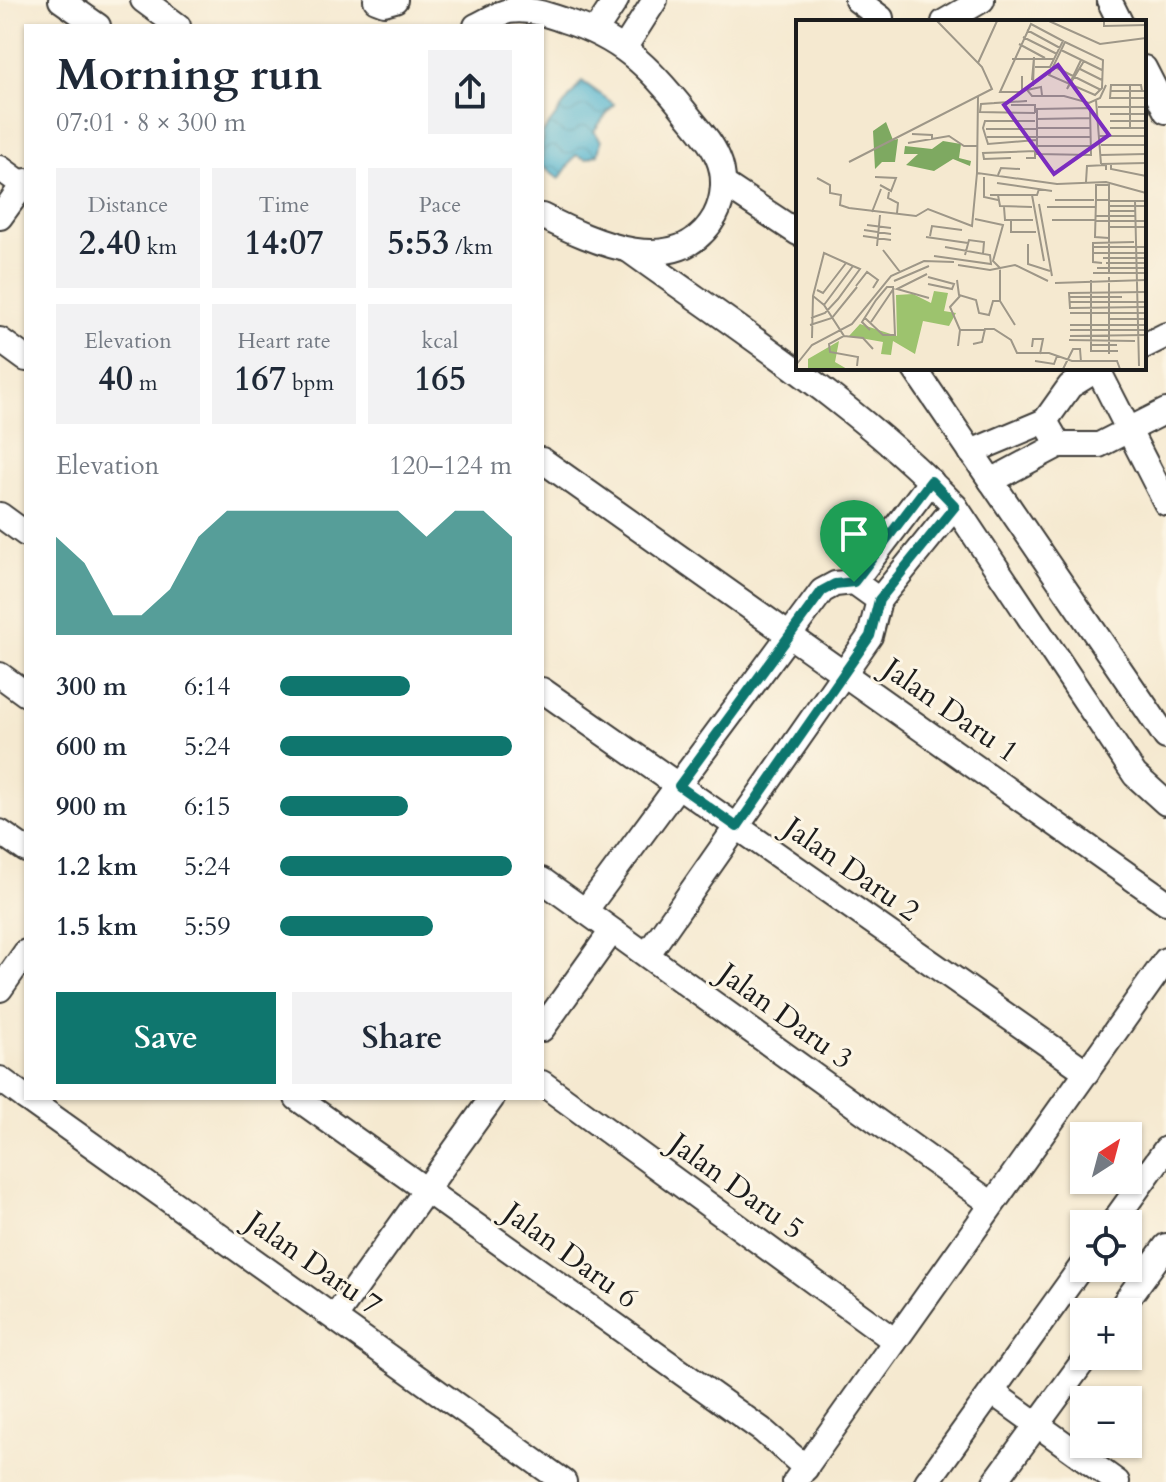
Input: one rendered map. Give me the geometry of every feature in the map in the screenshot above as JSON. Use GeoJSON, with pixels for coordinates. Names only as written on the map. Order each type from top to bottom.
{"type":"FeatureCollection","features":[{"type":"Feature","properties":{"kind":"street"},"geometry":{"type":"LineString","coordinates":[[61,0],[95,24]]}},
{"type":"Feature","properties":{"kind":"street"},"geometry":{"type":"LineString","coordinates":[[596,30],[616,0]]}},
{"type":"Feature","properties":{"kind":"street"},"geometry":{"type":"LineString","coordinates":[[625,47],[655,0]]}},
{"type":"Feature","properties":{"kind":"street"},"geometry":{"type":"LineString","coordinates":[[857,0],[881,18]]}},
{"type":"Feature","properties":{"kind":"street"},"geometry":{"type":"LineString","coordinates":[[947,20],[982,0]]}},
{"type":"Feature","properties":{"kind":"street"},"geometry":{"type":"LineString","coordinates":[[1109,0],[1119,20]]}},
{"type":"Feature","properties":{"kind":"street"},"geometry":{"type":"LineString","coordinates":[[144,11],[173,24]]}},
{"type":"Feature","properties":{"kind":"street"},"geometry":{"type":"LineString","coordinates":[[480,24],[508,11],[540,12],[596,30],[625,47],[662,83],[719,158],[724,184],[721,205],[707,231],[693,243],[673,252],[630,251],[583,237],[544,217]]}},
{"type":"Feature","properties":{"kind":"street"},"geometry":{"type":"LineString","coordinates":[[1146,72],[1166,111]]}},
{"type":"Feature","properties":{"kind":"street"},"geometry":{"type":"LineString","coordinates":[[0,168],[24,183]]}},
{"type":"Feature","properties":{"kind":"street"},"geometry":{"type":"LineString","coordinates":[[724,184],[796,232]]}},
{"type":"Feature","properties":{"kind":"street"},"geometry":{"type":"LineString","coordinates":[[0,217],[24,185]]}},
{"type":"Feature","properties":{"kind":"street"},"geometry":{"type":"LineString","coordinates":[[630,251],[841,404],[931,481],[955,506],[1135,775],[1166,803]]}},
{"type":"Feature","properties":{"kind":"street"},"geometry":{"type":"LineString","coordinates":[[1146,345],[1166,335]]}},
{"type":"Feature","properties":{"kind":"street"},"geometry":{"type":"LineString","coordinates":[[0,340],[24,358]]}},
{"type":"Feature","properties":{"kind":"street"},"geometry":{"type":"LineString","coordinates":[[915,370],[1166,737]]}},
{"type":"Feature","properties":{"kind":"street"},"geometry":{"type":"LineString","coordinates":[[971,452],[1045,421],[1070,386],[1095,370]]}},
{"type":"Feature","properties":{"kind":"street"},"geometry":{"type":"LineString","coordinates":[[1099,370],[1166,503]]}},
{"type":"Feature","properties":{"kind":"street"},"geometry":{"type":"LineString","coordinates":[[991,481],[1059,445],[1099,445],[1166,411]]}},
{"type":"Feature","properties":{"kind":"street"},"geometry":{"type":"LineString","coordinates":[[1045,421],[1059,445]]}},
{"type":"Feature","properties":{"kind":"street","name":"Jalan Daru 1"},"geometry":{"type":"LineString","coordinates":[[544,461],[1166,902]]}},
{"type":"Feature","properties":{"kind":"street"},"geometry":{"type":"LineString","coordinates":[[854,582],[931,481]]}},
{"type":"Feature","properties":{"kind":"street"},"geometry":{"type":"LineString","coordinates":[[647,955],[870,636],[879,600],[955,506]]}},
{"type":"Feature","properties":{"kind":"street"},"geometry":{"type":"LineString","coordinates":[[0,515],[24,533]]}},
{"type":"Feature","properties":{"kind":"street"},"geometry":{"type":"LineString","coordinates":[[585,911],[822,591],[835,584],[854,582],[879,600]]}},
{"type":"Feature","properties":{"kind":"street"},"geometry":{"type":"LineString","coordinates":[[0,675],[24,693]]}},
{"type":"Feature","properties":{"kind":"street","name":"Jalan Daru 2"},"geometry":{"type":"LineString","coordinates":[[544,691],[1087,1072]]}},
{"type":"Feature","properties":{"kind":"street"},"geometry":{"type":"LineString","coordinates":[[0,832],[24,849]]}},
{"type":"Feature","properties":{"kind":"street","name":"Jalan Daru 3"},"geometry":{"type":"LineString","coordinates":[[544,881],[992,1204]]}},
{"type":"Feature","properties":{"kind":"street"},"geometry":{"type":"LineString","coordinates":[[544,1026],[612,931]]}},
{"type":"Feature","properties":{"kind":"street"},"geometry":{"type":"LineString","coordinates":[[0,989],[24,955]]}},
{"type":"Feature","properties":{"kind":"street"},"geometry":{"type":"LineString","coordinates":[[800,1475],[1166,960]]}},
{"type":"Feature","properties":{"kind":"street","name":"Jalan Daru 7"},"geometry":{"type":"LineString","coordinates":[[0,1079],[24,1097]]}},
{"type":"Feature","properties":{"kind":"street","name":"Jalan Daru 5"},"geometry":{"type":"LineString","coordinates":[[544,1084],[895,1341]]}},
{"type":"Feature","properties":{"kind":"street","name":"Jalan Daru 7"},"geometry":{"type":"LineString","coordinates":[[29,1100],[564,1482]]}},
{"type":"Feature","properties":{"kind":"street","name":"Jalan Daru 6"},"geometry":{"type":"LineString","coordinates":[[300,1100],[762,1430],[800,1475]]}},
{"type":"Feature","properties":{"kind":"street"},"geometry":{"type":"LineString","coordinates":[[335,1317],[491,1100]]}},
{"type":"Feature","properties":{"kind":"street"},"geometry":{"type":"LineString","coordinates":[[1122,1210],[1166,1149]]}},
{"type":"Feature","properties":{"kind":"street"},"geometry":{"type":"LineString","coordinates":[[1128,1298],[1166,1246]]}},
{"type":"Feature","properties":{"kind":"street"},"geometry":{"type":"LineString","coordinates":[[927,1482],[1070,1282]]}},
{"type":"Feature","properties":{"kind":"street"},"geometry":{"type":"LineString","coordinates":[[995,1482],[1077,1370]]}},
{"type":"Feature","properties":{"kind":"street"},"geometry":{"type":"LineString","coordinates":[[992,1392],[1117,1482]]}},
{"type":"Feature","properties":{"kind":"water"},"geometry":{"type":"Polygon","coordinates":[[[582,81],[614,104],[594,131],[601,141],[598,154],[586,159],[576,155],[559,179],[544,168],[544,131],[582,81]]]}},
{"type":"Feature","properties":{"kind":"route"},"geometry":{"type":"LineString","coordinates":[[931,481],[955,506],[879,600],[876,622],[870,636],[737,827],[679,786],[822,591],[835,584],[854,582],[931,481]]}}]}
